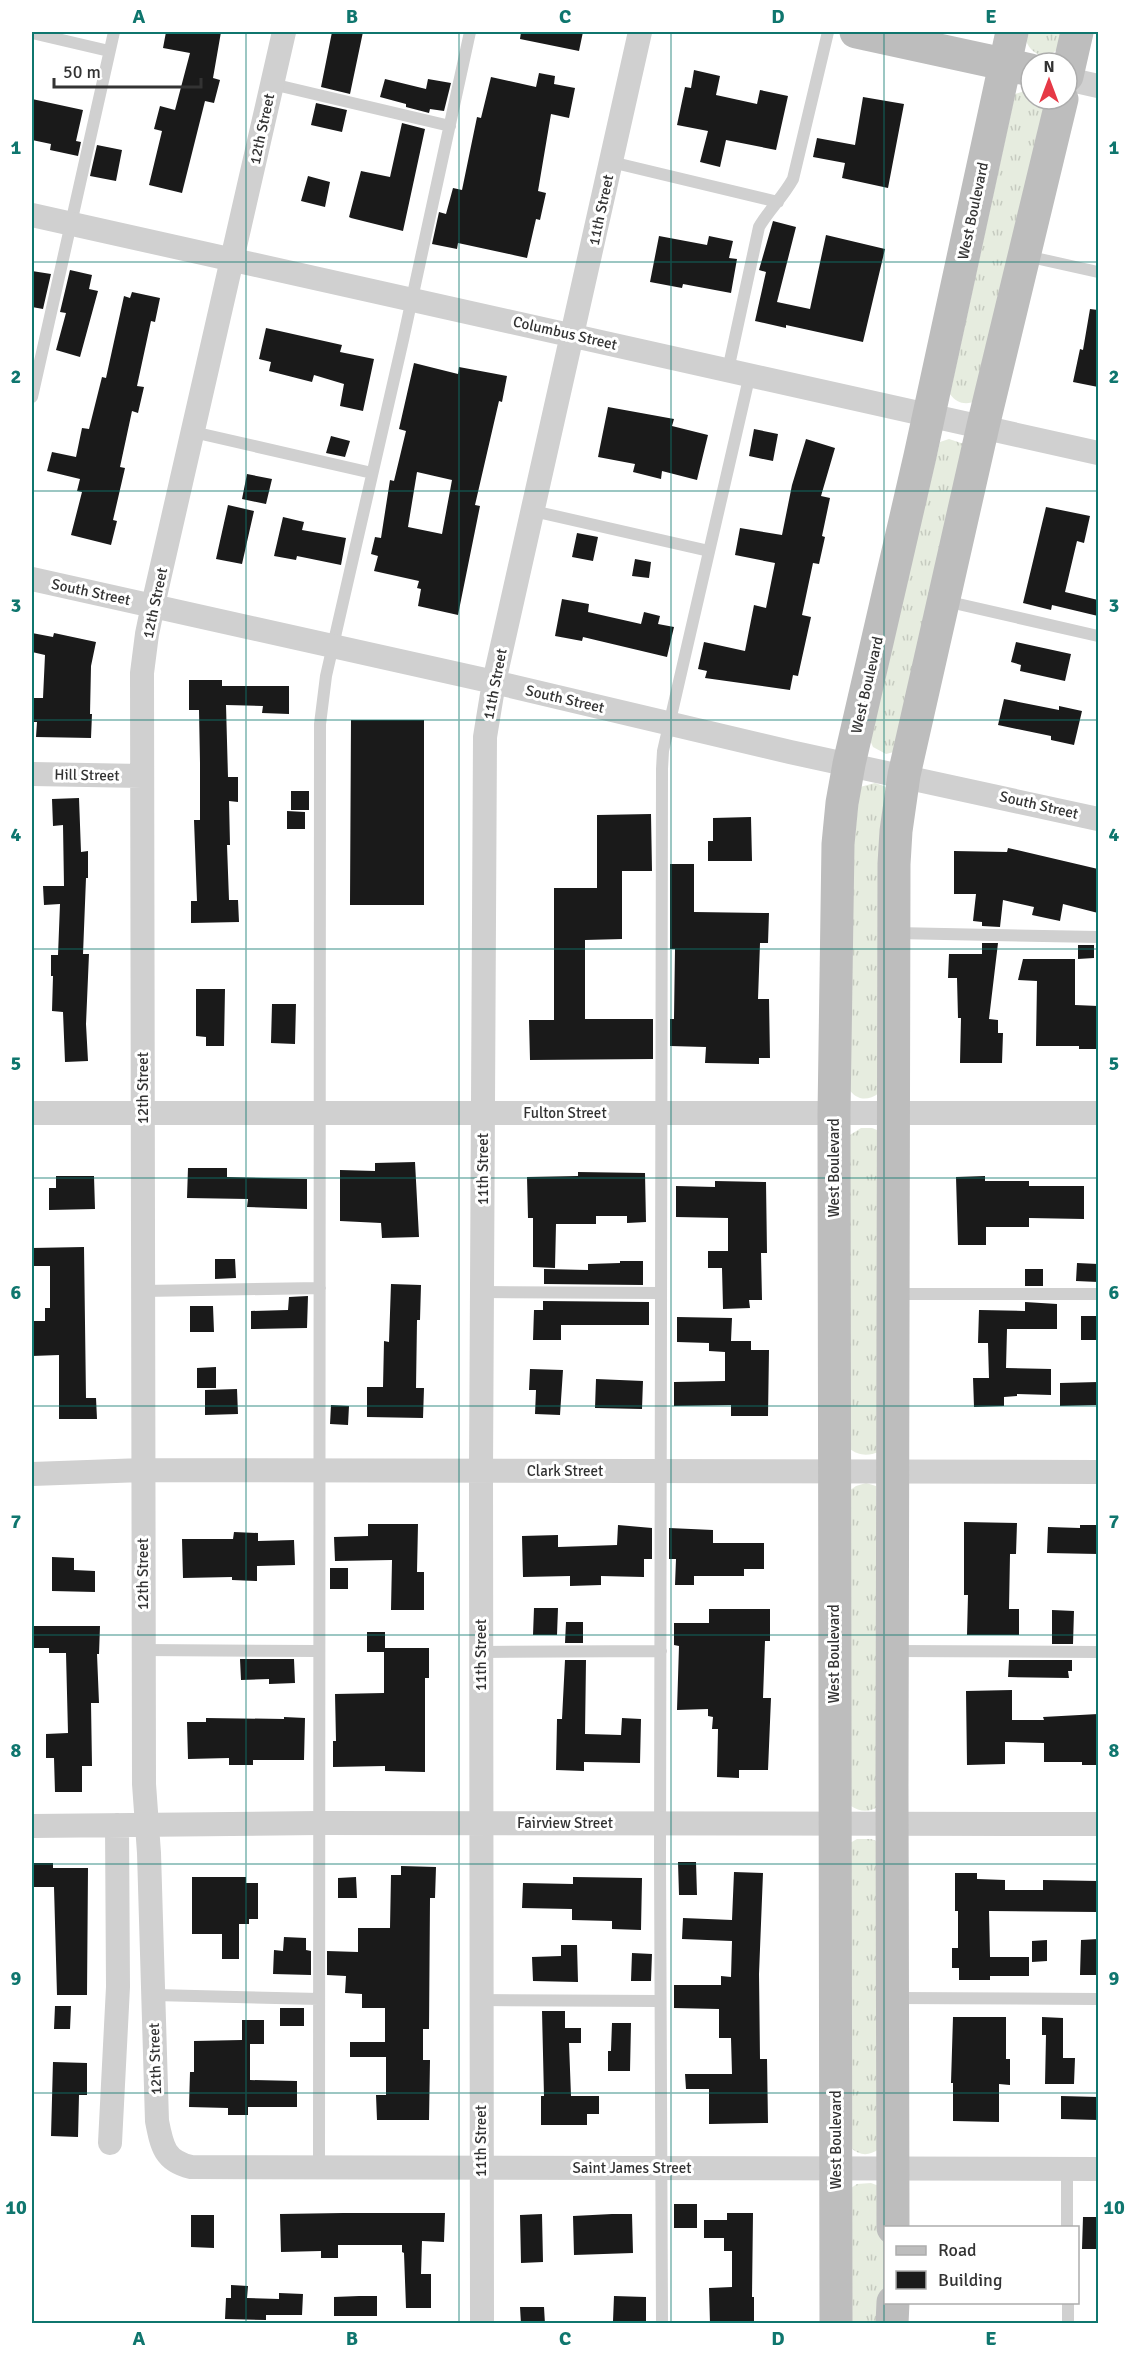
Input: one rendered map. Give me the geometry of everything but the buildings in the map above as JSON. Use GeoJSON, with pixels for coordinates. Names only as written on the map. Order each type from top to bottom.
{"type":"FeatureCollection","features":[{"type":"Feature","properties":{"kind":"street","name":"12th Street"},"geometry":{"type":"LineString","coordinates":[[168,2157],[157,2121],[149,1853],[144,1800],[142,673],[153,605],[284,32]]}},
{"type":"Feature","properties":{"kind":"street","name":"11th Street"},"geometry":{"type":"LineString","coordinates":[[482,2324],[480,1823],[483,765],[494,682],[640,32]]}},
{"type":"Feature","properties":{"kind":"street"},"geometry":{"type":"LineString","coordinates":[[856,32],[1018,67]]}},
{"type":"Feature","properties":{"kind":"street","name":"West Boulevard"},"geometry":{"type":"LineString","coordinates":[[836,2324],[834,1114],[838,844],[849,764],[929,415],[1018,67],[1012,32]]}},
{"type":"Feature","properties":{"kind":"street"},"geometry":{"type":"LineString","coordinates":[[1073,51],[1077,32]]}},
{"type":"Feature","properties":{"kind":"street"},"geometry":{"type":"LineString","coordinates":[[1079,80],[1098,86]]}},
{"type":"Feature","properties":{"kind":"street"},"geometry":{"type":"LineString","coordinates":[[893,2226],[891,1822],[896,831],[904,776],[983,426],[1059,111]]}},
{"type":"Feature","properties":{"kind":"street","name":"Columbus Street"},"geometry":{"type":"LineString","coordinates":[[32,215],[1098,453]]}},
{"type":"Feature","properties":{"kind":"street","name":"South Street"},"geometry":{"type":"LineString","coordinates":[[32,579],[1098,819]]}},
{"type":"Feature","properties":{"kind":"street","name":"Hill Street"},"geometry":{"type":"LineString","coordinates":[[32,774],[142,776]]}},
{"type":"Feature","properties":{"kind":"street","name":"Fulton Street"},"geometry":{"type":"LineString","coordinates":[[32,1113],[1098,1113]]}},
{"type":"Feature","properties":{"kind":"street","name":"Clark Street"},"geometry":{"type":"LineString","coordinates":[[32,1474],[143,1470],[1098,1472]]}},
{"type":"Feature","properties":{"kind":"street","name":"Fairview Street"},"geometry":{"type":"LineString","coordinates":[[32,1826],[318,1823],[1098,1824]]}},
{"type":"Feature","properties":{"kind":"street"},"geometry":{"type":"LineString","coordinates":[[110,2143],[119,1968],[117,1825]]}},
{"type":"Feature","properties":{"kind":"street","name":"Saint James Street"},"geometry":{"type":"LineString","coordinates":[[168,2157],[191,2168],[1098,2169]]}},
{"type":"Feature","properties":{"kind":"street"},"geometry":{"type":"LineString","coordinates":[[892,2304],[892,2324]]}},
{"type":"Feature","properties":{"kind":"lane"},"geometry":{"type":"LineString","coordinates":[[32,397],[114,32]]}},
{"type":"Feature","properties":{"kind":"lane"},"geometry":{"type":"LineString","coordinates":[[319,2168],[320,724],[322,699],[333,646],[470,32]]}},
{"type":"Feature","properties":{"kind":"lane"},"geometry":{"type":"LineString","coordinates":[[662,2324],[660,1113],[662,769],[669,724],[709,551],[739,372],[759,227],[793,179],[828,32]]}},
{"type":"Feature","properties":{"kind":"lane"},"geometry":{"type":"LineString","coordinates":[[32,33],[109,51]]}},
{"type":"Feature","properties":{"kind":"lane"},"geometry":{"type":"LineString","coordinates":[[272,84],[450,126]]}},
{"type":"Feature","properties":{"kind":"lane"},"geometry":{"type":"LineString","coordinates":[[611,162],[778,202]]}},
{"type":"Feature","properties":{"kind":"lane"},"geometry":{"type":"LineString","coordinates":[[1024,255],[1098,272]]}},
{"type":"Feature","properties":{"kind":"lane"},"geometry":{"type":"LineString","coordinates":[[193,432],[372,473]]}},
{"type":"Feature","properties":{"kind":"lane"},"geometry":{"type":"LineString","coordinates":[[533,511],[709,551]]}},
{"type":"Feature","properties":{"kind":"lane"},"geometry":{"type":"LineString","coordinates":[[944,601],[1098,636]]}},
{"type":"Feature","properties":{"kind":"lane"},"geometry":{"type":"LineString","coordinates":[[894,933],[1098,937]]}},
{"type":"Feature","properties":{"kind":"lane"},"geometry":{"type":"LineString","coordinates":[[144,1291],[320,1288]]}},
{"type":"Feature","properties":{"kind":"lane"},"geometry":{"type":"LineString","coordinates":[[483,1292],[661,1293]]}},
{"type":"Feature","properties":{"kind":"lane"},"geometry":{"type":"LineString","coordinates":[[893,1294],[1098,1294]]}},
{"type":"Feature","properties":{"kind":"lane"},"geometry":{"type":"LineString","coordinates":[[142,1650],[318,1651]]}},
{"type":"Feature","properties":{"kind":"lane"},"geometry":{"type":"LineString","coordinates":[[481,1652],[661,1651]]}},
{"type":"Feature","properties":{"kind":"lane"},"geometry":{"type":"LineString","coordinates":[[892,1651],[1098,1652]]}},
{"type":"Feature","properties":{"kind":"lane"},"geometry":{"type":"LineString","coordinates":[[154,1995],[319,1999]]}},
{"type":"Feature","properties":{"kind":"lane"},"geometry":{"type":"LineString","coordinates":[[892,1998],[1098,1999]]}},
{"type":"Feature","properties":{"kind":"lane"},"geometry":{"type":"LineString","coordinates":[[480,2000],[660,2001]]}},
{"type":"Feature","properties":{"kind":"lane"},"geometry":{"type":"LineString","coordinates":[[1067,2169],[1068,2226]]}},
{"type":"Feature","properties":{"kind":"lane"},"geometry":{"type":"LineString","coordinates":[[1068,2304],[1068,2324]]}},
{"type":"Feature","properties":{"kind":"green space"},"geometry":{"type":"Polygon","coordinates":[[[1025,32],[1066,32],[1062,43],[1054,51],[1033,51],[1025,37],[1025,32]]]}},
{"type":"Feature","properties":{"kind":"green space"},"geometry":{"type":"Polygon","coordinates":[[[1019,93],[1019,111],[1043,111],[977,401],[962,403],[950,394],[1015,94],[1019,93]]]}},
{"type":"Feature","properties":{"kind":"green space"},"geometry":{"type":"Polygon","coordinates":[[[949,439],[964,444],[898,751],[886,754],[873,747],[869,738],[940,442],[949,439]]]}},
{"type":"Feature","properties":{"kind":"green space"},"geometry":{"type":"Polygon","coordinates":[[[875,783],[889,790],[879,1093],[866,1099],[858,1097],[848,1088],[845,929],[860,787],[875,783]]]}},
{"type":"Feature","properties":{"kind":"green space"},"geometry":{"type":"Polygon","coordinates":[[[861,1128],[877,1130],[879,1452],[867,1455],[856,1453],[849,1448],[850,1135],[861,1128]]]}},
{"type":"Feature","properties":{"kind":"green space"},"geometry":{"type":"Polygon","coordinates":[[[866,1483],[876,1486],[881,1805],[866,1811],[851,1806],[849,1491],[866,1483]]]}},
{"type":"Feature","properties":{"kind":"green space"},"geometry":{"type":"Polygon","coordinates":[[[857,1839],[871,1839],[879,1842],[879,2149],[865,2154],[858,2153],[851,2148],[850,1843],[857,1839]]]}},
{"type":"Feature","properties":{"kind":"green space"},"geometry":{"type":"Polygon","coordinates":[[[871,2183],[879,2186],[886,2226],[884,2304],[886,2304],[886,2323],[845,2324],[851,2188],[857,2184],[871,2183]]]}}]}
